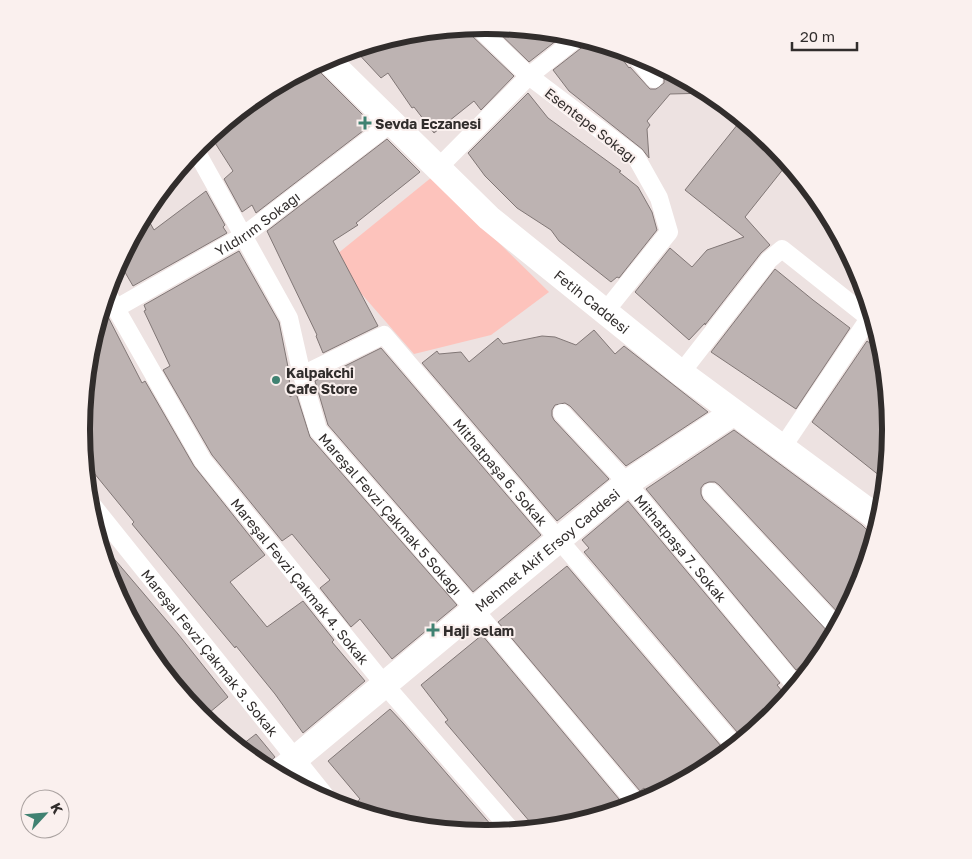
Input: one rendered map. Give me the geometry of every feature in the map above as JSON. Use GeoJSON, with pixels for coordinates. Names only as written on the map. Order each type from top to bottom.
{"type":"FeatureCollection","features":[{"type":"Feature","properties":{"kind":"street","name":"Esentepe Sokağı"},"geometry":{"type":"LineString","coordinates":[[485,34],[529,76],[636,157],[659,198],[669,232],[604,312]]}},
{"type":"Feature","properties":{"kind":"street"},"geometry":{"type":"LineString","coordinates":[[438,168],[529,76],[571,43]]}},
{"type":"Feature","properties":{"kind":"street","name":"Fetih Caddesi"},"geometry":{"type":"LineString","coordinates":[[333,65],[489,218],[680,373],[782,448],[874,508]]}},
{"type":"Feature","properties":{"kind":"street"},"geometry":{"type":"LineString","coordinates":[[645,68],[654,79]]}},
{"type":"Feature","properties":{"kind":"street","name":"Yıldırım Sokağı"},"geometry":{"type":"LineString","coordinates":[[116,309],[244,236],[391,123]]}},
{"type":"Feature","properties":{"kind":"street","name":"Mareşal Fevzi Çakmak 5 Sokağı"},"geometry":{"type":"LineString","coordinates":[[199,157],[288,318],[318,430],[474,610],[631,797]]}},
{"type":"Feature","properties":{"kind":"street"},"geometry":{"type":"LineString","coordinates":[[680,373],[769,260],[782,249],[864,313]]}},
{"type":"Feature","properties":{"kind":"street","name":"Mareşal Fevzi Çakmak 4. Sokak"},"geometry":{"type":"LineString","coordinates":[[111,301],[203,461],[384,684],[506,824]]}},
{"type":"Feature","properties":{"kind":"street"},"geometry":{"type":"LineString","coordinates":[[782,448],[867,324]]}},
{"type":"Feature","properties":{"kind":"street","name":"Mithatpaşa 6. Sokak"},"geometry":{"type":"LineString","coordinates":[[302,375],[384,335],[730,740]]}},
{"type":"Feature","properties":{"kind":"street","name":"Mithatpaşa 7. Sokak"},"geometry":{"type":"LineString","coordinates":[[562,413],[627,483],[792,681]]}},
{"type":"Feature","properties":{"kind":"street","name":"Mehmet Akif Ersoy Caddesi"},"geometry":{"type":"LineString","coordinates":[[285,766],[627,483],[733,413]]}},
{"type":"Feature","properties":{"kind":"street"},"geometry":{"type":"LineString","coordinates":[[711,492],[832,622]]}},
{"type":"Feature","properties":{"kind":"street","name":"Mareşal Fevzi Çakmak 3. Sokak"},"geometry":{"type":"LineString","coordinates":[[101,518],[285,766],[301,779]]}},
{"type":"Feature","properties":{"kind":"shaded area"},"geometry":{"type":"Polygon","coordinates":[[[432,177],[549,292],[491,335],[414,354],[331,259],[432,177]]]}},
{"type":"Feature","properties":{"kind":"building"},"geometry":{"type":"Polygon","coordinates":[[[471,35],[514,76],[481,110],[474,101],[434,133],[414,107],[412,108],[388,73],[381,78],[359,55],[409,41],[471,35]]]}},
{"type":"Feature","properties":{"kind":"building"},"geometry":{"type":"Polygon","coordinates":[[[501,35],[557,40],[529,62],[501,35]]]}},
{"type":"Feature","properties":{"kind":"building"},"geometry":{"type":"Polygon","coordinates":[[[584,46],[622,58],[650,89],[656,89],[664,83],[664,76],[695,93],[670,94],[647,121],[650,125],[647,129],[649,158],[642,149],[569,91],[553,70],[584,46]]]}},
{"type":"Feature","properties":{"kind":"building"},"geometry":{"type":"Polygon","coordinates":[[[319,71],[372,124],[256,213],[252,205],[242,212],[224,179],[233,171],[214,142],[266,100],[319,71]]]}},
{"type":"Feature","properties":{"kind":"building"},"geometry":{"type":"Polygon","coordinates":[[[528,93],[548,118],[621,171],[619,172],[638,187],[652,212],[657,230],[619,278],[617,277],[611,282],[559,241],[551,230],[517,208],[485,176],[468,153],[528,93]]]}},
{"type":"Feature","properties":{"kind":"building"},"geometry":{"type":"Polygon","coordinates":[[[738,124],[784,169],[745,217],[770,245],[761,253],[705,325],[705,323],[689,340],[635,292],[670,248],[692,267],[707,250],[744,237],[685,190],[738,124]]]}},
{"type":"Feature","properties":{"kind":"building"},"geometry":{"type":"Polygon","coordinates":[[[387,139],[420,172],[356,223],[358,225],[333,241],[378,326],[323,353],[317,335],[267,231],[387,139]]]}},
{"type":"Feature","properties":{"kind":"building"},"geometry":{"type":"Polygon","coordinates":[[[206,191],[225,225],[223,227],[227,233],[133,286],[124,270],[149,222],[154,230],[206,191]]]}},
{"type":"Feature","properties":{"kind":"building"},"geometry":{"type":"Polygon","coordinates":[[[239,251],[279,322],[289,372],[290,397],[296,393],[310,437],[457,605],[392,659],[360,619],[351,627],[320,588],[330,580],[292,534],[282,541],[212,455],[163,370],[170,366],[144,311],[146,310],[144,305],[239,251]]]}},
{"type":"Feature","properties":{"kind":"building"},"geometry":{"type":"Polygon","coordinates":[[[775,269],[850,328],[796,409],[711,352],[775,269]]]}},
{"type":"Feature","properties":{"kind":"building"},"geometry":{"type":"Polygon","coordinates":[[[107,315],[142,383],[145,381],[194,466],[265,555],[230,582],[267,627],[303,601],[334,640],[332,642],[365,681],[303,733],[275,694],[236,646],[235,648],[132,524],[134,522],[93,472],[90,430],[91,404],[98,352],[107,315]]]}},
{"type":"Feature","properties":{"kind":"building"},"geometry":{"type":"Polygon","coordinates":[[[594,330],[615,354],[624,346],[708,412],[626,466],[570,406],[565,403],[555,405],[552,410],[554,420],[609,479],[557,521],[422,363],[437,351],[439,354],[461,352],[469,362],[498,338],[503,344],[542,336],[555,337],[576,345],[594,330]]]}},
{"type":"Feature","properties":{"kind":"building"},"geometry":{"type":"Polygon","coordinates":[[[867,341],[872,345],[881,404],[882,430],[879,475],[812,422],[867,341]]]}},
{"type":"Feature","properties":{"kind":"building"},"geometry":{"type":"Polygon","coordinates":[[[381,348],[541,535],[473,592],[328,425],[315,381],[381,348]]]}},
{"type":"Feature","properties":{"kind":"building"},"geometry":{"type":"Polygon","coordinates":[[[734,430],[868,531],[852,581],[837,612],[719,485],[715,482],[709,482],[701,488],[703,499],[827,630],[803,666],[796,670],[646,489],[734,430]]]}},
{"type":"Feature","properties":{"kind":"building"},"geometry":{"type":"Polygon","coordinates":[[[628,501],[780,683],[777,685],[782,692],[739,734],[584,552],[589,548],[582,540],[628,501]]]}},
{"type":"Feature","properties":{"kind":"building"},"geometry":{"type":"Polygon","coordinates":[[[110,554],[178,634],[228,697],[210,712],[188,690],[143,627],[120,581],[110,554]]]}},
{"type":"Feature","properties":{"kind":"building"},"geometry":{"type":"Polygon","coordinates":[[[567,566],[722,747],[684,772],[646,791],[644,788],[640,791],[498,622],[567,566]]]}},
{"type":"Feature","properties":{"kind":"building"},"geometry":{"type":"Polygon","coordinates":[[[482,635],[621,801],[563,818],[531,823],[445,722],[448,720],[421,685],[482,635]]]}},
{"type":"Feature","properties":{"kind":"building"},"geometry":{"type":"Polygon","coordinates":[[[390,709],[491,825],[434,822],[409,818],[356,803],[360,799],[328,761],[390,709]]]}},
{"type":"Feature","properties":{"kind":"building"},"geometry":{"type":"Polygon","coordinates":[[[256,734],[275,757],[270,761],[245,743],[256,734]]]}},
{"type":"Feature","properties":{"kind":"place","name":"Sevda Eczanesi"},"geometry":{"type":"Point","coordinates":[365,123]}},
{"type":"Feature","properties":{"kind":"place","name":"Kalpakchi Cafe Store"},"geometry":{"type":"Point","coordinates":[276,380]}},
{"type":"Feature","properties":{"kind":"place","name":"Haji selam"},"geometry":{"type":"Point","coordinates":[433,630]}}]}
